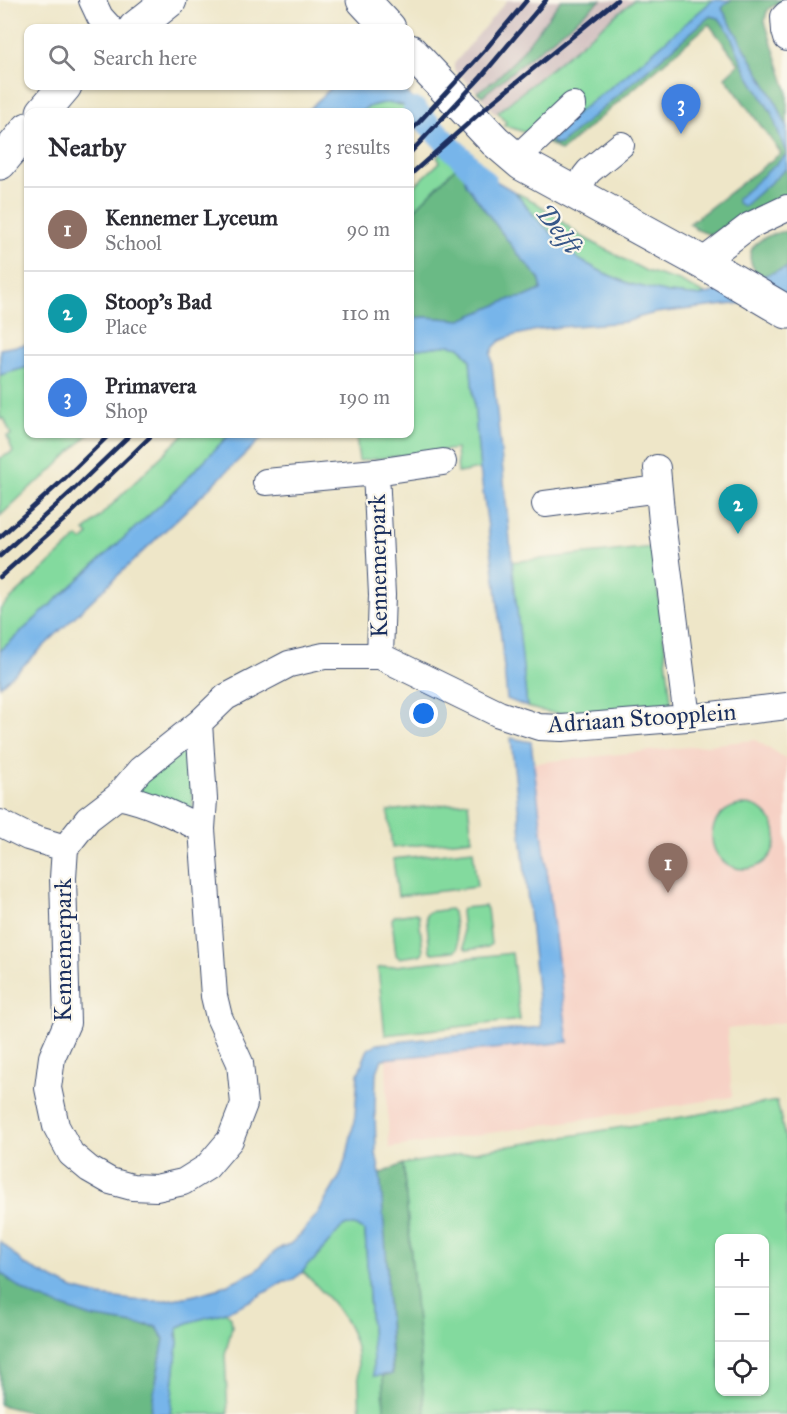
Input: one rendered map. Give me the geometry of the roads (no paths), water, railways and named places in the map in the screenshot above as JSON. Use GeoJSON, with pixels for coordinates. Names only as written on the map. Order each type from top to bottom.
{"type":"FeatureCollection","features":[{"type":"Feature","properties":{"kind":"main road"},"geometry":{"type":"LineString","coordinates":[[115,24],[136,0]]}},
{"type":"Feature","properties":{"kind":"main road"},"geometry":{"type":"LineString","coordinates":[[140,24],[170,0]]}},
{"type":"Feature","properties":{"kind":"main road"},"geometry":{"type":"LineString","coordinates":[[363,0],[385,24]]}},
{"type":"Feature","properties":{"kind":"main road"},"geometry":{"type":"LineString","coordinates":[[414,55],[495,141],[522,164],[783,309]]}},
{"type":"Feature","properties":{"kind":"main road"},"geometry":{"type":"LineString","coordinates":[[46,108],[62,90]]}},
{"type":"Feature","properties":{"kind":"main road"},"geometry":{"type":"LineString","coordinates":[[68,108],[83,90]]}},
{"type":"Feature","properties":{"kind":"main road"},"geometry":{"type":"LineString","coordinates":[[0,163],[24,134]]}},
{"type":"Feature","properties":{"kind":"main road"},"geometry":{"type":"LineString","coordinates":[[0,186],[16,175],[24,164]]}},
{"type":"Feature","properties":{"kind":"street"},"geometry":{"type":"LineString","coordinates":[[92,0],[100,17],[107,24]]}},
{"type":"Feature","properties":{"kind":"street"},"geometry":{"type":"LineString","coordinates":[[787,14],[784,17],[784,31],[787,38]]}},
{"type":"Feature","properties":{"kind":"street"},"geometry":{"type":"LineString","coordinates":[[516,159],[573,105]]}},
{"type":"Feature","properties":{"kind":"street"},"geometry":{"type":"LineString","coordinates":[[577,194],[589,171],[621,144]]}},
{"type":"Feature","properties":{"kind":"street"},"geometry":{"type":"LineString","coordinates":[[708,266],[749,226],[787,208]]}},
{"type":"Feature","properties":{"kind":"street","name":"Kennemerpark"},"geometry":{"type":"LineString","coordinates":[[380,656],[382,595],[376,472],[443,462]]}},
{"type":"Feature","properties":{"kind":"street"},"geometry":{"type":"LineString","coordinates":[[266,482],[376,472]]}},
{"type":"Feature","properties":{"kind":"street"},"geometry":{"type":"LineString","coordinates":[[545,504],[658,478],[687,718]]}},
{"type":"Feature","properties":{"kind":"street","name":"Kennemerpark"},"geometry":{"type":"LineString","coordinates":[[199,723],[204,799],[202,829],[214,996],[219,1017],[240,1063],[244,1104],[230,1140],[207,1167],[183,1182],[156,1188],[132,1187],[110,1181],[89,1169],[71,1154],[56,1126],[48,1088],[52,1057],[67,1023],[64,848],[88,819],[118,796],[140,770],[199,723],[226,697],[289,664],[324,656],[380,656],[500,714]]}},
{"type":"Feature","properties":{"kind":"street","name":"Adriaan Stoopplein"},"geometry":{"type":"LineString","coordinates":[[500,714],[538,727],[562,728],[687,718],[787,706]]}},
{"type":"Feature","properties":{"kind":"street"},"geometry":{"type":"LineString","coordinates":[[118,796],[161,808],[202,829]]}},
{"type":"Feature","properties":{"kind":"street"},"geometry":{"type":"LineString","coordinates":[[0,822],[28,837],[64,848]]}},
{"type":"Feature","properties":{"kind":"water"},"geometry":{"type":"Polygon","coordinates":[[[713,0],[730,0],[722,9],[777,104],[787,128],[787,168],[745,205],[737,202],[737,199],[786,153],[771,112],[747,73],[729,32],[719,18],[710,16],[564,141],[560,144],[553,143],[551,140],[577,113],[624,77],[713,0]]]}},
{"type":"Feature","properties":{"kind":"water"},"geometry":{"type":"Polygon","coordinates":[[[329,90],[405,90],[430,120],[430,126],[414,108],[403,105],[388,103],[366,108],[310,108],[329,90]]]}},
{"type":"Feature","properties":{"kind":"water"},"geometry":{"type":"Polygon","coordinates":[[[465,159],[482,173],[515,192],[535,217],[578,259],[630,284],[668,293],[701,296],[787,268],[787,298],[655,313],[626,322],[541,329],[512,336],[500,341],[494,347],[491,354],[527,707],[507,699],[496,587],[480,469],[470,359],[460,347],[450,345],[414,350],[414,318],[461,320],[511,299],[525,297],[541,290],[539,278],[517,253],[466,184],[461,162],[465,159]]]}},
{"type":"Feature","properties":{"kind":"water"},"geometry":{"type":"Polygon","coordinates":[[[24,345],[24,368],[0,375],[0,349],[24,345]]]}},
{"type":"Feature","properties":{"kind":"water"},"geometry":{"type":"Polygon","coordinates":[[[226,438],[262,438],[0,686],[0,651],[168,498],[226,438]]]}},
{"type":"Feature","properties":{"kind":"water"},"geometry":{"type":"Polygon","coordinates":[[[511,738],[531,742],[568,1042],[382,1059],[376,1075],[376,1153],[380,1174],[387,1265],[392,1374],[374,1376],[365,1232],[347,1225],[341,1228],[303,1272],[291,1281],[284,1281],[233,1309],[179,1327],[176,1334],[178,1342],[170,1414],[150,1414],[164,1339],[157,1327],[91,1317],[30,1294],[11,1282],[0,1271],[0,1241],[25,1265],[73,1289],[99,1296],[160,1301],[217,1289],[256,1271],[272,1254],[290,1244],[300,1235],[318,1213],[340,1176],[348,1151],[355,1116],[358,1074],[368,1049],[377,1044],[541,1027],[511,738]]]}},
{"type":"Feature","properties":{"kind":"waterway","name":"Delft"},"geometry":{"type":"LineString","coordinates":[[415,110],[485,182]]}},
{"type":"Feature","properties":{"kind":"railway"},"geometry":{"type":"LineString","coordinates":[[414,128],[527,0]]}},
{"type":"Feature","properties":{"kind":"railway"},"geometry":{"type":"LineString","coordinates":[[414,149],[481,77],[546,0]]}},
{"type":"Feature","properties":{"kind":"railway"},"geometry":{"type":"LineString","coordinates":[[414,171],[489,105],[617,0]]}},
{"type":"Feature","properties":{"kind":"railway"},"geometry":{"type":"LineString","coordinates":[[0,537],[106,438]]}},
{"type":"Feature","properties":{"kind":"railway"},"geometry":{"type":"LineString","coordinates":[[0,556],[127,438]]}},
{"type":"Feature","properties":{"kind":"railway"},"geometry":{"type":"LineString","coordinates":[[0,577],[66,518],[149,438]]}},
{"type":"Feature","properties":{"kind":"place","name":"Primavera"},"geometry":{"type":"Point","coordinates":[681,134]}},
{"type":"Feature","properties":{"kind":"place","name":"Stoop's Bad"},"geometry":{"type":"Point","coordinates":[738,534]}},
{"type":"Feature","properties":{"kind":"place","name":"Kennemer Lyceum"},"geometry":{"type":"Point","coordinates":[668,893]}}]}
